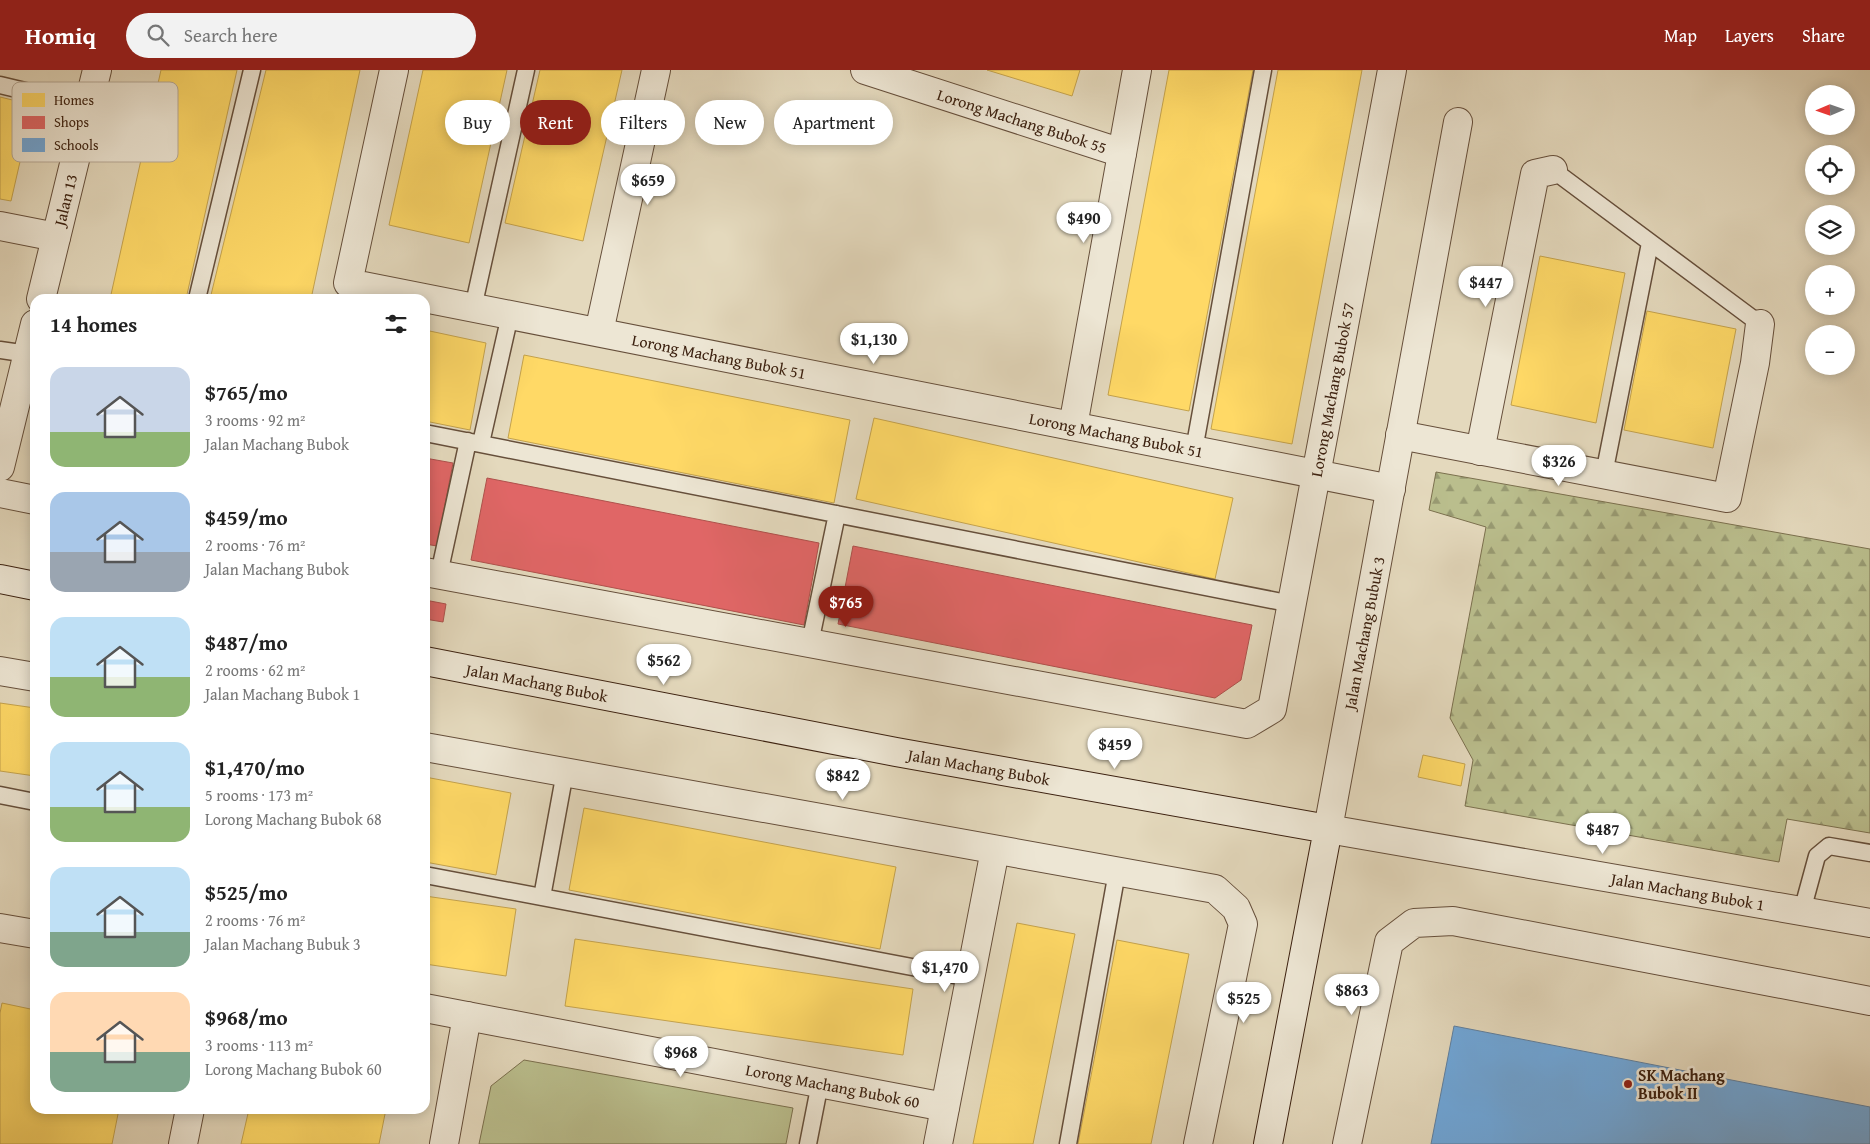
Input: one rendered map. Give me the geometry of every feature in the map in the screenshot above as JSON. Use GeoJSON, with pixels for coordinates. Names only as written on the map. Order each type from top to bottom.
{"type":"FeatureCollection","features":[{"type":"Feature","properties":{"kind":"street","name":"Lorong Machang Bubok 51"},"geometry":{"type":"LineString","coordinates":[[394,70],[348,283],[403,294]]}},
{"type":"Feature","properties":{"kind":"street"},"geometry":{"type":"LineString","coordinates":[[599,332],[656,70]]}},
{"type":"Feature","properties":{"kind":"street","name":"Lorong Machang Bubok 55"},"geometry":{"type":"LineString","coordinates":[[865,70],[1122,153]]}},
{"type":"Feature","properties":{"kind":"street"},"geometry":{"type":"LineString","coordinates":[[1072,426],[1137,70]]}},
{"type":"Feature","properties":{"kind":"street","name":"Lorong Machang Bubok 57"},"geometry":{"type":"LineString","coordinates":[[810,643],[1247,724],[1272,709],[1392,70]]}},
{"type":"Feature","properties":{"kind":"street","name":"Jalan Machang Bubuk 3"},"geometry":{"type":"LineString","coordinates":[[1268,1144],[1458,122]]}},
{"type":"Feature","properties":{"kind":"street","name":"Jalan 13"},"geometry":{"type":"LineString","coordinates":[[42,294],[74,162]]}},
{"type":"Feature","properties":{"kind":"street"},"geometry":{"type":"LineString","coordinates":[[1480,450],[1534,174],[1553,170]]}},
{"type":"Feature","properties":{"kind":"street"},"geometry":{"type":"LineString","coordinates":[[0,226],[56,237]]}},
{"type":"Feature","properties":{"kind":"street","name":"Lorong Machang Bubok 51"},"geometry":{"type":"LineString","coordinates":[[430,299],[1391,488]]}},
{"type":"Feature","properties":{"kind":"street"},"geometry":{"type":"LineString","coordinates":[[1400,435],[1727,498],[1755,363],[1760,324]]}},
{"type":"Feature","properties":{"kind":"street"},"geometry":{"type":"LineString","coordinates":[[0,467],[30,359]]}},
{"type":"Feature","properties":{"kind":"street"},"geometry":{"type":"LineString","coordinates":[[0,493],[30,499]]}},
{"type":"Feature","properties":{"kind":"street"},"geometry":{"type":"LineString","coordinates":[[432,573],[810,643]]}},
{"type":"Feature","properties":{"kind":"street"},"geometry":{"type":"LineString","coordinates":[[0,580],[30,585]]}},
{"type":"Feature","properties":{"kind":"street","name":"Jalan Machang Bubok"},"geometry":{"type":"LineString","coordinates":[[430,662],[896,752],[1328,829]]}},
{"type":"Feature","properties":{"kind":"street"},"geometry":{"type":"LineString","coordinates":[[0,671],[30,676]]}},
{"type":"Feature","properties":{"kind":"street"},"geometry":{"type":"LineString","coordinates":[[430,748],[1216,890],[1236,908],[1243,924],[1198,1144]]}},
{"type":"Feature","properties":{"kind":"street","name":"Jalan Machang Bubok 1"},"geometry":{"type":"LineString","coordinates":[[1328,829],[1870,923]]}},
{"type":"Feature","properties":{"kind":"street"},"geometry":{"type":"LineString","coordinates":[[938,1144],[995,850]]}},
{"type":"Feature","properties":{"kind":"street"},"geometry":{"type":"LineString","coordinates":[[1348,1144],[1389,942],[1414,923],[1453,921],[1870,1000]]}},
{"type":"Feature","properties":{"kind":"street"},"geometry":{"type":"LineString","coordinates":[[0,928],[30,933]]}},
{"type":"Feature","properties":{"kind":"street","name":"Lorong Machang Bubok 60"},"geometry":{"type":"LineString","coordinates":[[430,1009],[945,1107]]}},
{"type":"Feature","properties":{"kind":"street"},"geometry":{"type":"LineString","coordinates":[[444,1144],[468,1016]]}},
{"type":"Feature","properties":{"kind":"street"},"geometry":{"type":"LineString","coordinates":[[183,1144],[189,1114]]}},
{"type":"Feature","properties":{"kind":"lane"},"geometry":{"type":"LineString","coordinates":[[198,294],[252,70]]}},
{"type":"Feature","properties":{"kind":"lane"},"geometry":{"type":"LineString","coordinates":[[473,308],[526,70]]}},
{"type":"Feature","properties":{"kind":"lane"},"geometry":{"type":"LineString","coordinates":[[1194,450],[1263,70]]}},
{"type":"Feature","properties":{"kind":"lane"},"geometry":{"type":"LineString","coordinates":[[1553,170],[1760,324]]}},
{"type":"Feature","properties":{"kind":"lane"},"geometry":{"type":"LineString","coordinates":[[1604,474],[1650,242]]}},
{"type":"Feature","properties":{"kind":"lane"},"geometry":{"type":"LineString","coordinates":[[432,573],[474,442],[510,315]]}},
{"type":"Feature","properties":{"kind":"lane"},"geometry":{"type":"LineString","coordinates":[[0,350],[30,355]]}},
{"type":"Feature","properties":{"kind":"lane"},"geometry":{"type":"LineString","coordinates":[[430,434],[1292,604]]}},
{"type":"Feature","properties":{"kind":"lane"},"geometry":{"type":"LineString","coordinates":[[810,643],[837,514]]}},
{"type":"Feature","properties":{"kind":"lane"},"geometry":{"type":"LineString","coordinates":[[542,897],[565,772]]}},
{"type":"Feature","properties":{"kind":"lane"},"geometry":{"type":"LineString","coordinates":[[0,795],[30,801]]}},
{"type":"Feature","properties":{"kind":"lane"},"geometry":{"type":"LineString","coordinates":[[1802,911],[1817,856],[1829,846],[1870,853]]}},
{"type":"Feature","properties":{"kind":"lane"},"geometry":{"type":"LineString","coordinates":[[1068,1144],[1117,872]]}},
{"type":"Feature","properties":{"kind":"lane"},"geometry":{"type":"LineString","coordinates":[[430,876],[970,978]]}},
{"type":"Feature","properties":{"kind":"lane"},"geometry":{"type":"LineString","coordinates":[[808,1144],[820,1083]]}},
{"type":"Feature","properties":{"kind":"green space"},"geometry":{"type":"Polygon","coordinates":[[[1436,472],[1870,549],[1870,833],[1787,819],[1779,862],[1465,806],[1473,760],[1450,718],[1486,527],[1429,510],[1436,472]]]}},
{"type":"Feature","properties":{"kind":"green space"},"geometry":{"type":"Polygon","coordinates":[[[524,1060],[793,1108],[786,1144],[479,1144],[491,1086],[524,1060]]]}},
{"type":"Feature","properties":{"kind":"building: Homes"},"geometry":{"type":"Polygon","coordinates":[[[161,70],[237,70],[187,294],[111,294],[141,162],[178,162],[178,82],[158,82],[161,70]]]}},
{"type":"Feature","properties":{"kind":"building: Homes"},"geometry":{"type":"Polygon","coordinates":[[[266,70],[360,70],[312,294],[211,294],[266,70]]]}},
{"type":"Feature","properties":{"kind":"building: Homes"},"geometry":{"type":"Polygon","coordinates":[[[423,70],[507,70],[500,100],[445,100],[445,145],[491,145],[469,243],[389,225],[423,70]]]}},
{"type":"Feature","properties":{"kind":"building: Homes"},"geometry":{"type":"Polygon","coordinates":[[[540,70],[622,70],[615,100],[601,100],[601,145],[605,145],[583,241],[505,223],[523,145],[591,145],[591,100],[533,100],[540,70]]]}},
{"type":"Feature","properties":{"kind":"building: Homes"},"geometry":{"type":"Polygon","coordinates":[[[987,70],[1080,70],[1072,96],[987,70]]]}},
{"type":"Feature","properties":{"kind":"building: Homes"},"geometry":{"type":"Polygon","coordinates":[[[1169,70],[1253,70],[1189,411],[1108,395],[1169,70]]]}},
{"type":"Feature","properties":{"kind":"building: Homes"},"geometry":{"type":"Polygon","coordinates":[[[1278,70],[1362,70],[1292,444],[1211,429],[1278,70]]]}},
{"type":"Feature","properties":{"kind":"building: Homes"},"geometry":{"type":"Polygon","coordinates":[[[0,97],[12,100],[12,162],[20,162],[11,201],[0,199],[0,97]]]}},
{"type":"Feature","properties":{"kind":"building: Homes"},"geometry":{"type":"Polygon","coordinates":[[[1540,256],[1625,273],[1596,423],[1511,405],[1540,256]]]}},
{"type":"Feature","properties":{"kind":"building: Homes"},"geometry":{"type":"Polygon","coordinates":[[[1647,311],[1736,329],[1713,448],[1624,430],[1647,311]]]}},
{"type":"Feature","properties":{"kind":"building: Homes"},"geometry":{"type":"Polygon","coordinates":[[[430,331],[486,343],[470,430],[430,422],[430,331]]]}},
{"type":"Feature","properties":{"kind":"building: Homes"},"geometry":{"type":"Polygon","coordinates":[[[524,355],[850,420],[834,503],[508,438],[524,355]]]}},
{"type":"Feature","properties":{"kind":"building: Homes"},"geometry":{"type":"Polygon","coordinates":[[[874,418],[1233,498],[1215,579],[856,499],[874,418]]]}},
{"type":"Feature","properties":{"kind":"building: Homes"},"geometry":{"type":"Polygon","coordinates":[[[0,703],[30,707],[30,775],[0,771],[0,703]]]}},
{"type":"Feature","properties":{"kind":"building: Homes"},"geometry":{"type":"Polygon","coordinates":[[[1423,755],[1465,764],[1461,786],[1418,777],[1423,755]]]}},
{"type":"Feature","properties":{"kind":"building: Homes"},"geometry":{"type":"Polygon","coordinates":[[[430,778],[511,793],[496,875],[430,863],[430,778]]]}},
{"type":"Feature","properties":{"kind":"building: Homes"},"geometry":{"type":"Polygon","coordinates":[[[584,808],[896,867],[880,949],[569,890],[584,808]]]}},
{"type":"Feature","properties":{"kind":"building: Homes"},"geometry":{"type":"Polygon","coordinates":[[[430,897],[516,909],[506,976],[430,965],[430,897]]]}},
{"type":"Feature","properties":{"kind":"building: Homes"},"geometry":{"type":"Polygon","coordinates":[[[1017,923],[1075,934],[1033,1144],[973,1144],[1017,923]]]}},
{"type":"Feature","properties":{"kind":"building: Homes"},"geometry":{"type":"Polygon","coordinates":[[[575,939],[913,989],[903,1055],[565,1006],[575,939]]]}},
{"type":"Feature","properties":{"kind":"building: Homes"},"geometry":{"type":"Polygon","coordinates":[[[1117,940],[1189,954],[1151,1144],[1078,1144],[1117,940]]]}},
{"type":"Feature","properties":{"kind":"building: Homes"},"geometry":{"type":"Polygon","coordinates":[[[2,1003],[30,1009],[30,1114],[118,1114],[112,1144],[0,1144],[0,1013],[2,1003]]]}},
{"type":"Feature","properties":{"kind":"building: Homes"},"geometry":{"type":"Polygon","coordinates":[[[248,1114],[385,1114],[379,1144],[241,1144],[248,1114]]]}},
{"type":"Feature","properties":{"kind":"building: Shops"},"geometry":{"type":"Polygon","coordinates":[[[430,459],[453,463],[437,546],[430,545],[430,459]]]}},
{"type":"Feature","properties":{"kind":"building: Shops"},"geometry":{"type":"Polygon","coordinates":[[[487,478],[819,543],[804,625],[471,560],[487,478]]]}},
{"type":"Feature","properties":{"kind":"building: Shops"},"geometry":{"type":"Polygon","coordinates":[[[853,546],[1252,625],[1241,680],[1215,698],[838,624],[853,546]]]}},
{"type":"Feature","properties":{"kind":"building: Shops"},"geometry":{"type":"Polygon","coordinates":[[[430,601],[446,604],[443,622],[430,620],[430,601]]]}},
{"type":"Feature","properties":{"kind":"building: Schools"},"geometry":{"type":"Polygon","coordinates":[[[1454,1026],[1870,1107],[1870,1144],[1431,1144],[1454,1026]]]}},
{"type":"Feature","properties":{"kind":"place","name":"SK Machang Bubok II"},"geometry":{"type":"Point","coordinates":[1628,1084]}}]}
